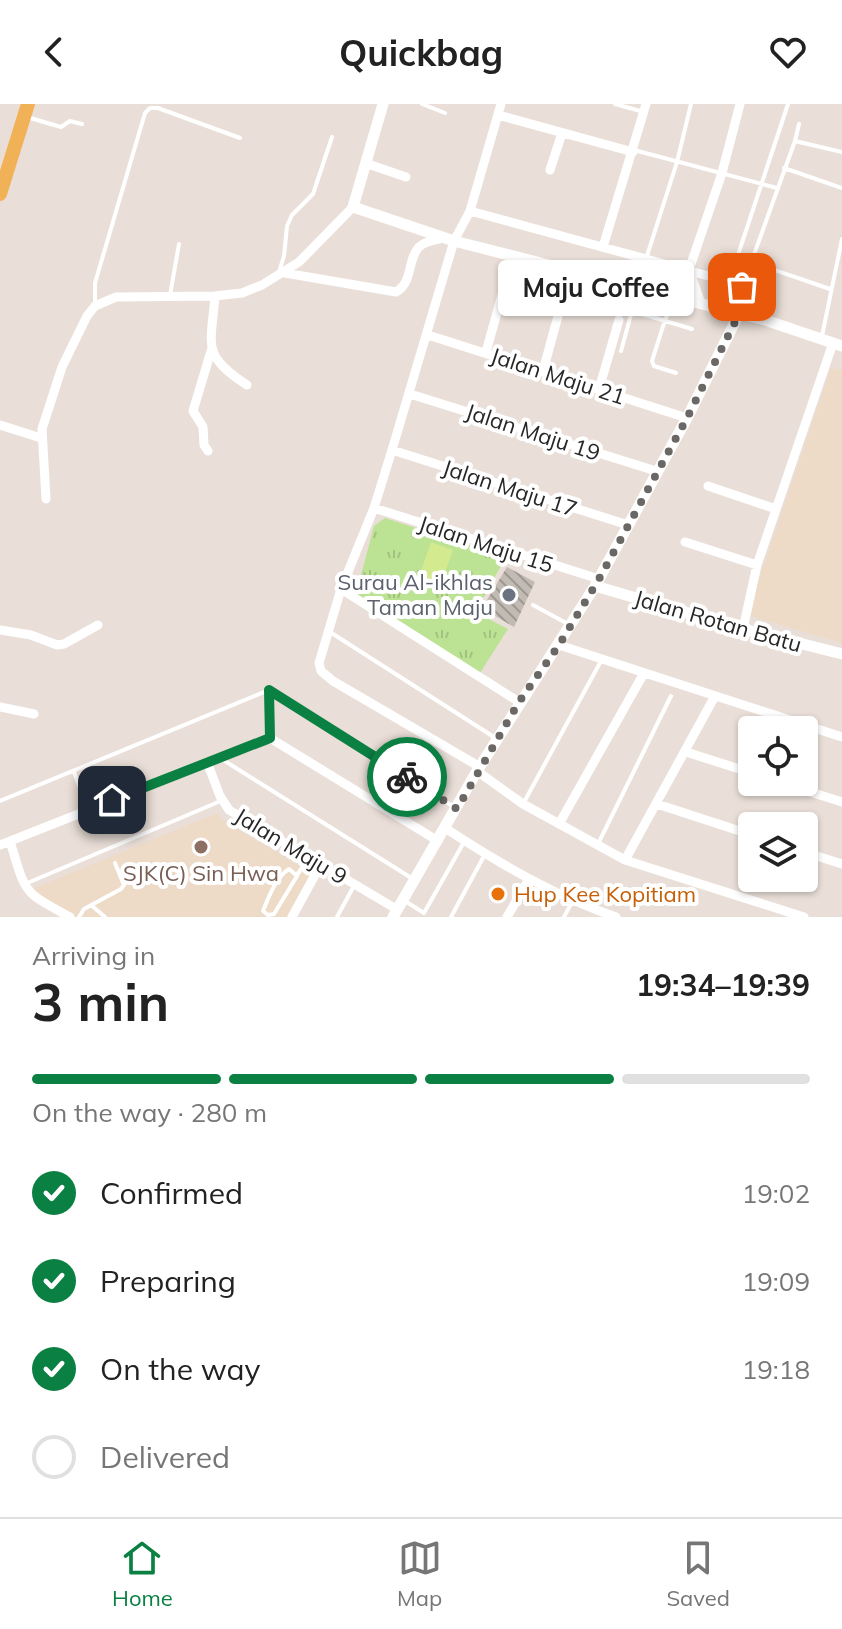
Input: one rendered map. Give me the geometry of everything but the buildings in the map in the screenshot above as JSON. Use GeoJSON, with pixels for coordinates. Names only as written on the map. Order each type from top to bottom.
{"type":"FeatureCollection","features":[{"type":"Feature","properties":{"kind":"main road"},"geometry":{"type":"LineString","coordinates":[[0,194],[6,156],[26,110]]}},
{"type":"Feature","properties":{"kind":"street"},"geometry":{"type":"LineString","coordinates":[[46,499],[41,438],[62,367],[95,306],[116,297],[242,293],[281,275],[353,207],[383,104]]}},
{"type":"Feature","properties":{"kind":"street"},"geometry":{"type":"LineString","coordinates":[[501,104],[470,211],[450,239],[428,335],[374,508],[341,589],[319,663],[321,671],[478,769],[523,804],[625,860],[804,917]]}},
{"type":"Feature","properties":{"kind":"street"},"geometry":{"type":"LineString","coordinates":[[701,303],[689,270],[722,173],[740,104]]}},
{"type":"Feature","properties":{"kind":"street"},"geometry":{"type":"LineString","coordinates":[[603,247],[645,108]]}},
{"type":"Feature","properties":{"kind":"street"},"geometry":{"type":"LineString","coordinates":[[498,115],[633,151]]}},
{"type":"Feature","properties":{"kind":"street"},"geometry":{"type":"LineString","coordinates":[[550,170],[562,133]]}},
{"type":"Feature","properties":{"kind":"street"},"geometry":{"type":"LineString","coordinates":[[365,163],[406,177]]}},
{"type":"Feature","properties":{"kind":"street"},"geometry":{"type":"LineString","coordinates":[[353,207],[450,239],[701,303],[832,343],[757,565],[743,629]]}},
{"type":"Feature","properties":{"kind":"street"},"geometry":{"type":"LineString","coordinates":[[470,211],[723,280]]}},
{"type":"Feature","properties":{"kind":"street"},"geometry":{"type":"LineString","coordinates":[[281,275],[396,292],[405,285],[418,248],[427,242],[450,239]]}},
{"type":"Feature","properties":{"kind":"street"},"geometry":{"type":"LineString","coordinates":[[486,352],[505,284]]}},
{"type":"Feature","properties":{"kind":"street"},"geometry":{"type":"LineString","coordinates":[[208,451],[204,445],[203,427],[193,411],[211,351],[215,296]]}},
{"type":"Feature","properties":{"kind":"street"},"geometry":{"type":"LineString","coordinates":[[543,371],[561,305]]}},
{"type":"Feature","properties":{"kind":"street"},"geometry":{"type":"LineString","coordinates":[[398,909],[478,769],[597,583],[687,418],[736,313]]}},
{"type":"Feature","properties":{"kind":"street"},"geometry":{"type":"LineString","coordinates":[[599,389],[619,320]]}},
{"type":"Feature","properties":{"kind":"street","name":"Jalan Maju 21"},"geometry":{"type":"LineString","coordinates":[[428,335],[687,418]]}},
{"type":"Feature","properties":{"kind":"street"},"geometry":{"type":"LineString","coordinates":[[211,351],[219,364],[247,385]]}},
{"type":"Feature","properties":{"kind":"street","name":"Jalan Maju 19"},"geometry":{"type":"LineString","coordinates":[[410,394],[656,471]]}},
{"type":"Feature","properties":{"kind":"street"},"geometry":{"type":"LineString","coordinates":[[0,425],[41,438]]}},
{"type":"Feature","properties":{"kind":"street","name":"Jalan Maju 17"},"geometry":{"type":"LineString","coordinates":[[392,450],[628,525]]}},
{"type":"Feature","properties":{"kind":"street"},"geometry":{"type":"LineString","coordinates":[[708,486],[776,509]]}},
{"type":"Feature","properties":{"kind":"street","name":"Jalan Maju 15"},"geometry":{"type":"LineString","coordinates":[[374,508],[597,583]]}},
{"type":"Feature","properties":{"kind":"street"},"geometry":{"type":"LineString","coordinates":[[685,542],[757,565]]}},
{"type":"Feature","properties":{"kind":"street","name":"Jalan Rotan Batu"},"geometry":{"type":"LineString","coordinates":[[597,583],[743,629],[842,654]]}},
{"type":"Feature","properties":{"kind":"street"},"geometry":{"type":"LineString","coordinates":[[341,589],[519,702]]}},
{"type":"Feature","properties":{"kind":"street"},"geometry":{"type":"LineString","coordinates":[[0,630],[31,635],[57,645],[98,625]]}},
{"type":"Feature","properties":{"kind":"street"},"geometry":{"type":"LineString","coordinates":[[559,645],[842,737]]}},
{"type":"Feature","properties":{"kind":"street"},"geometry":{"type":"LineString","coordinates":[[559,824],[644,673]]}},
{"type":"Feature","properties":{"kind":"street"},"geometry":{"type":"LineString","coordinates":[[625,860],[715,696]]}},
{"type":"Feature","properties":{"kind":"street"},"geometry":{"type":"LineString","coordinates":[[0,707],[34,714]]}},
{"type":"Feature","properties":{"kind":"street"},"geometry":{"type":"LineString","coordinates":[[70,917],[33,897],[23,885],[5,843],[270,738],[438,841]]}},
{"type":"Feature","properties":{"kind":"street"},"geometry":{"type":"LineString","coordinates":[[686,752],[738,769]]}},
{"type":"Feature","properties":{"kind":"street","name":"Jalan Maju 9"},"geometry":{"type":"LineString","coordinates":[[207,762],[229,810],[398,909]]}},
{"type":"Feature","properties":{"kind":"street"},"geometry":{"type":"LineString","coordinates":[[818,794],[842,802]]}},
{"type":"Feature","properties":{"kind":"street"},"geometry":{"type":"LineString","coordinates":[[657,804],[738,830]]}},
{"type":"Feature","properties":{"kind":"street"},"geometry":{"type":"LineString","coordinates":[[445,828],[572,902],[616,917]]}},
{"type":"Feature","properties":{"kind":"street"},"geometry":{"type":"LineString","coordinates":[[818,856],[842,864]]}},
{"type":"Feature","properties":{"kind":"street"},"geometry":{"type":"LineString","coordinates":[[292,917],[321,864]]}},
{"type":"Feature","properties":{"kind":"street"},"geometry":{"type":"LineString","coordinates":[[507,917],[529,879]]}},
{"type":"Feature","properties":{"kind":"lane"},"geometry":{"type":"LineString","coordinates":[[422,104],[445,113]]}},
{"type":"Feature","properties":{"kind":"lane"},"geometry":{"type":"LineString","coordinates":[[615,104],[645,108]]}},
{"type":"Feature","properties":{"kind":"lane"},"geometry":{"type":"LineString","coordinates":[[646,259],[677,162],[691,104]]}},
{"type":"Feature","properties":{"kind":"lane"},"geometry":{"type":"LineString","coordinates":[[723,280],[731,276],[788,104]]}},
{"type":"Feature","properties":{"kind":"lane"},"geometry":{"type":"LineString","coordinates":[[95,306],[95,283],[145,113],[150,108],[158,108],[240,138]]}},
{"type":"Feature","properties":{"kind":"lane"},"geometry":{"type":"LineString","coordinates":[[26,110],[61,127],[70,121],[82,124]]}},
{"type":"Feature","properties":{"kind":"lane"},"geometry":{"type":"LineString","coordinates":[[736,313],[799,124]]}},
{"type":"Feature","properties":{"kind":"lane"},"geometry":{"type":"LineString","coordinates":[[281,275],[287,226],[292,215],[313,194],[332,137]]}},
{"type":"Feature","properties":{"kind":"lane"},"geometry":{"type":"LineString","coordinates":[[795,141],[842,152]]}},
{"type":"Feature","properties":{"kind":"lane"},"geometry":{"type":"LineString","coordinates":[[633,151],[777,188]]}},
{"type":"Feature","properties":{"kind":"lane"},"geometry":{"type":"LineString","coordinates":[[784,168],[842,188]]}},
{"type":"Feature","properties":{"kind":"lane"},"geometry":{"type":"LineString","coordinates":[[832,343],[830,289],[842,239]]}},
{"type":"Feature","properties":{"kind":"lane"},"geometry":{"type":"LineString","coordinates":[[170,295],[179,244]]}},
{"type":"Feature","properties":{"kind":"lane"},"geometry":{"type":"LineString","coordinates":[[751,262],[830,289]]}},
{"type":"Feature","properties":{"kind":"lane"},"geometry":{"type":"LineString","coordinates":[[676,297],[665,320],[652,364],[676,373]]}},
{"type":"Feature","properties":{"kind":"lane"},"geometry":{"type":"LineString","coordinates":[[621,351],[632,311],[692,329]]}},
{"type":"Feature","properties":{"kind":"lane"},"geometry":{"type":"LineString","coordinates":[[533,605],[570,625]]}},
{"type":"Feature","properties":{"kind":"lane"},"geometry":{"type":"LineString","coordinates":[[328,630],[497,739]]}},
{"type":"Feature","properties":{"kind":"lane"},"geometry":{"type":"LineString","coordinates":[[523,804],[603,659]]}},
{"type":"Feature","properties":{"kind":"lane"},"geometry":{"type":"LineString","coordinates":[[269,690],[270,738]]}},
{"type":"Feature","properties":{"kind":"lane"},"geometry":{"type":"LineString","coordinates":[[0,801],[269,690]]}},
{"type":"Feature","properties":{"kind":"lane"},"geometry":{"type":"LineString","coordinates":[[269,690],[457,809]]}},
{"type":"Feature","properties":{"kind":"lane"},"geometry":{"type":"LineString","coordinates":[[597,845],[671,696]]}},
{"type":"Feature","properties":{"kind":"lane"},"geometry":{"type":"LineString","coordinates":[[218,757],[415,880]]}},
{"type":"Feature","properties":{"kind":"lane"},"geometry":{"type":"LineString","coordinates":[[74,772],[88,810]]}},
{"type":"Feature","properties":{"kind":"lane"},"geometry":{"type":"LineString","coordinates":[[23,885],[223,800]]}},
{"type":"Feature","properties":{"kind":"lane"},"geometry":{"type":"LineString","coordinates":[[398,909],[422,915],[464,841]]}},
{"type":"Feature","properties":{"kind":"lane"},"geometry":{"type":"LineString","coordinates":[[451,917],[485,854]]}},
{"type":"Feature","properties":{"kind":"lane"},"geometry":{"type":"LineString","coordinates":[[297,876],[286,870],[263,911],[268,915],[274,914],[309,857]]}},
{"type":"Feature","properties":{"kind":"lane"},"geometry":{"type":"LineString","coordinates":[[79,917],[91,905],[124,885],[115,863]]}},
{"type":"Feature","properties":{"kind":"lane"},"geometry":{"type":"LineString","coordinates":[[337,917],[355,884]]}},
{"type":"Feature","properties":{"kind":"lane"},"geometry":{"type":"LineString","coordinates":[[564,917],[572,902]]}},
{"type":"Feature","properties":{"kind":"lane"},"geometry":{"type":"LineString","coordinates":[[91,905],[105,917]]}},
{"type":"Feature","properties":{"kind":"shaded area"},"geometry":{"type":"Polygon","coordinates":[[[831,368],[842,370],[842,643],[747,615],[831,368]]]}},
{"type":"Feature","properties":{"kind":"shaded area","name":"SJK(C) Sin Hwa"},"geometry":{"type":"Polygon","coordinates":[[[217,813],[223,820],[311,873],[286,917],[75,917],[39,897],[32,889],[217,813]]]}},
{"type":"Feature","properties":{"kind":"green space"},"geometry":{"type":"Polygon","coordinates":[[[385,518],[506,557],[475,612],[508,629],[480,673],[356,594],[374,526],[385,518]]]}},
{"type":"Feature","properties":{"kind":"green space"},"geometry":{"type":"Polygon","coordinates":[[[431,542],[453,550],[440,586],[418,579],[431,542]]]}},
{"type":"Feature","properties":{"kind":"way so far"},"geometry":{"type":"LineString","coordinates":[[407,777],[457,809],[519,702],[559,645],[599,579],[687,418],[739,314],[733,312],[742,287]]}},
{"type":"Feature","properties":{"kind":"place","name":"Maju Coffee"},"geometry":{"type":"Point","coordinates":[742,287]}},
{"type":"Feature","properties":{"kind":"place","name":"Surau Al-ikhlas Taman Maju"},"geometry":{"type":"Point","coordinates":[509,595]}},
{"type":"Feature","properties":{"kind":"place","name":"SJK(C) Sin Hwa"},"geometry":{"type":"Point","coordinates":[201,847]}},
{"type":"Feature","properties":{"kind":"place","name":"Hup Kee Kopitiam"},"geometry":{"type":"Point","coordinates":[498,894]}},
{"type":"Feature","properties":{"kind":"route"},"geometry":{"type":"LineString","coordinates":[[112,800],[270,738],[269,690],[407,777]]}}]}
